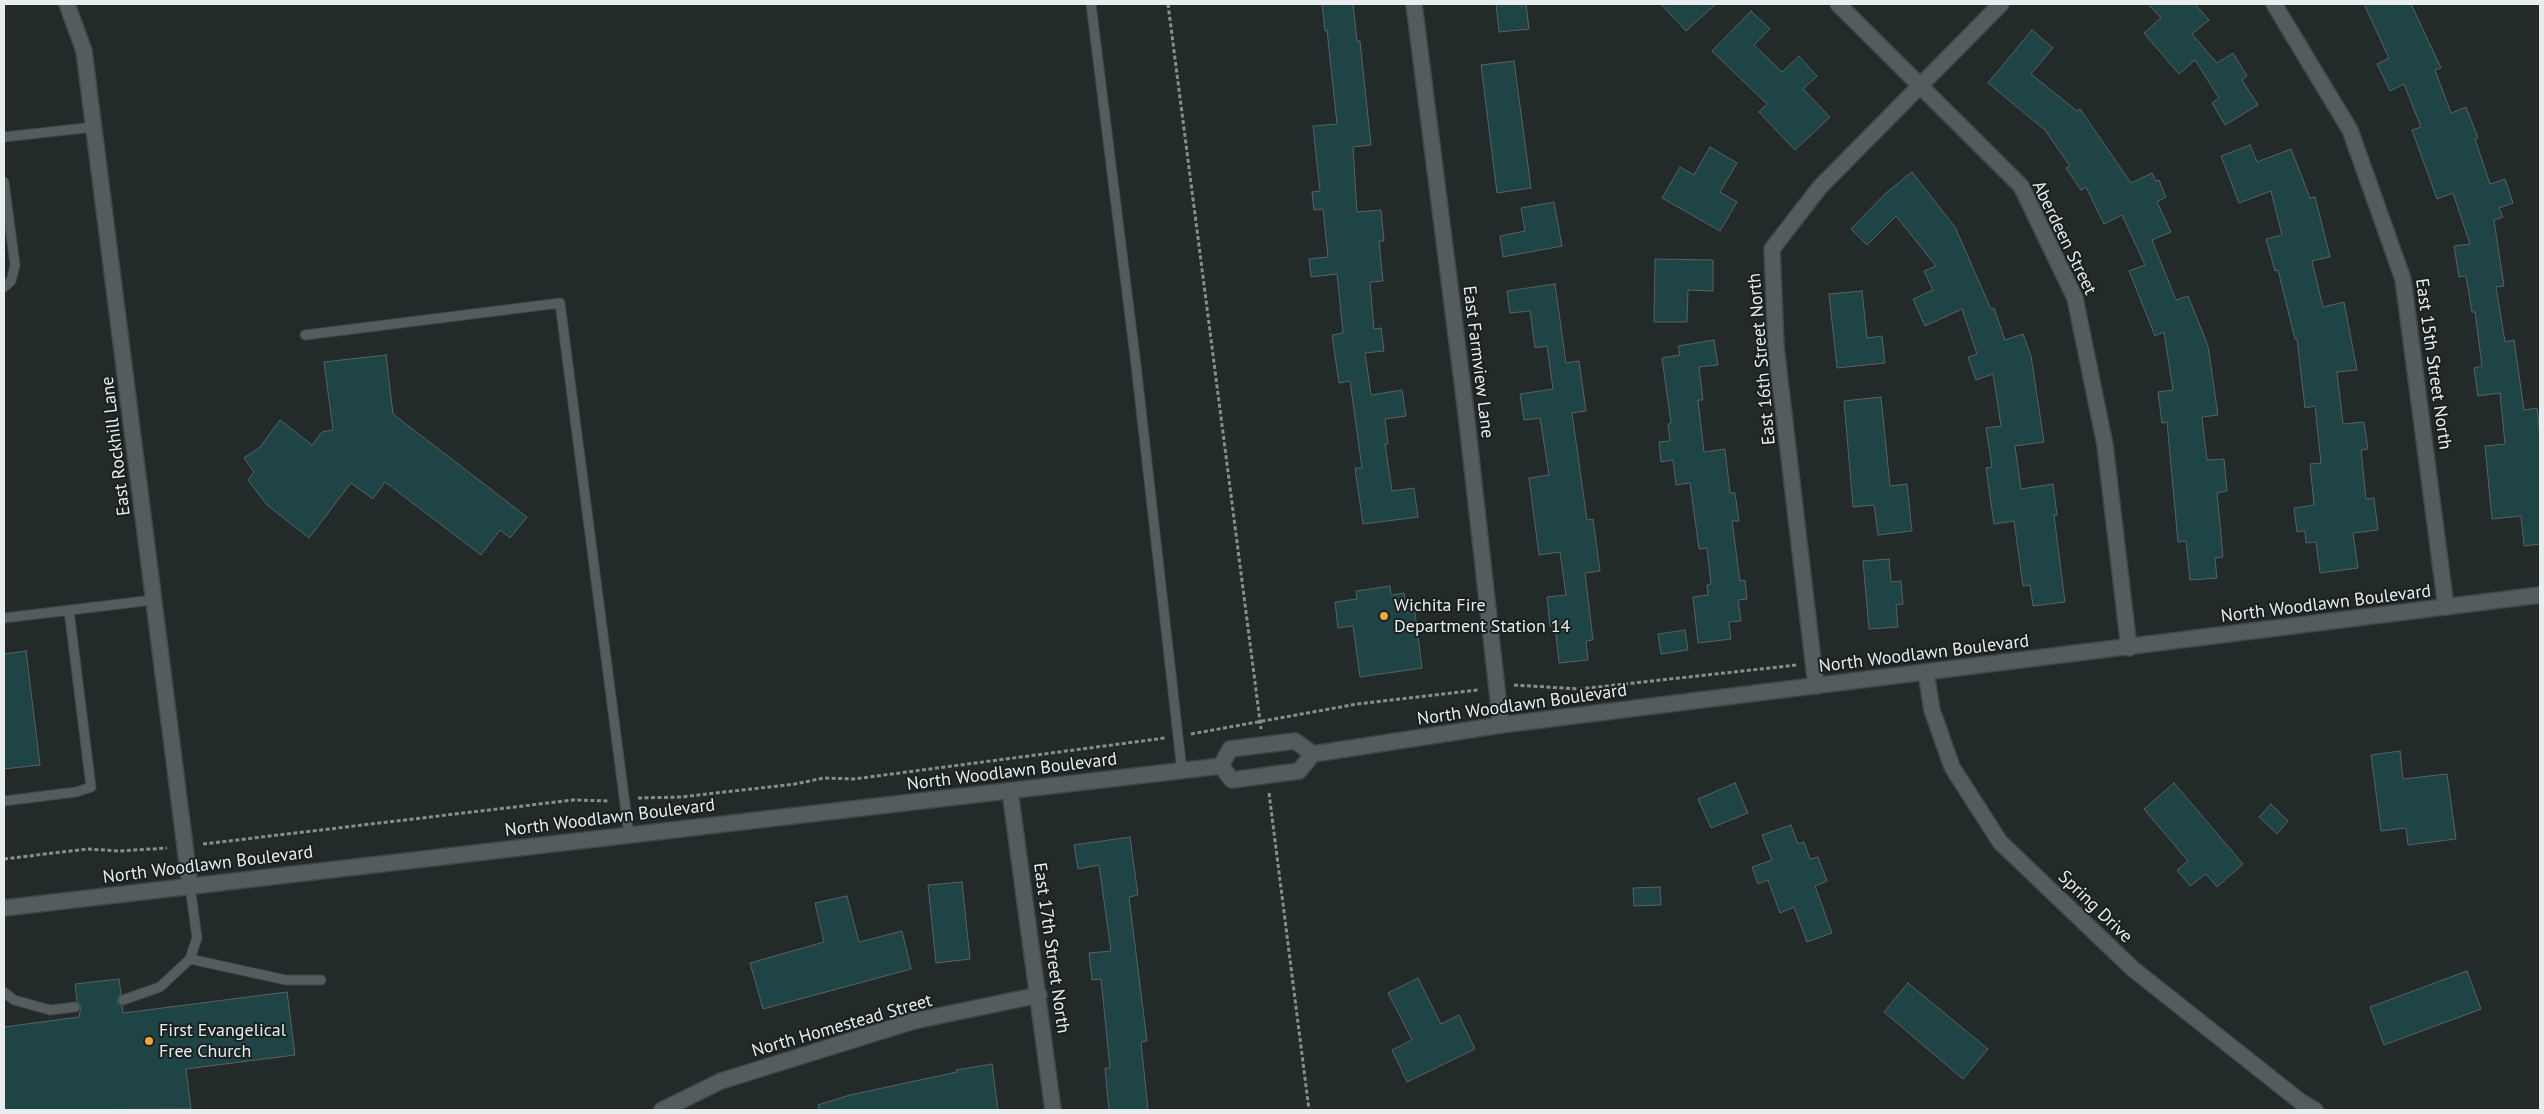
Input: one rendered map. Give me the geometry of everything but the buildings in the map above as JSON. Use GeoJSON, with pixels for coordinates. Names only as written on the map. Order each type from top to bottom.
{"type":"FeatureCollection","features":[{"type":"Feature","properties":{"kind":"street","name":"East Rockhill Lane"},"geometry":{"type":"LineString","coordinates":[[68,4],[84,51],[190,886]]}},
{"type":"Feature","properties":{"kind":"street","name":"East Farmview Lane"},"geometry":{"type":"LineString","coordinates":[[1414,4],[1466,413],[1501,725]]}},
{"type":"Feature","properties":{"kind":"street","name":"Aberdeen Street"},"geometry":{"type":"LineString","coordinates":[[1838,4],[1922,85],[2021,186],[2075,298],[2106,445],[2128,648]]}},
{"type":"Feature","properties":{"kind":"street","name":"East 16th Street North"},"geometry":{"type":"LineString","coordinates":[[1816,686],[1776,347],[1772,249],[1820,187],[2001,4]]}},
{"type":"Feature","properties":{"kind":"street","name":"East 15th Street North"},"geometry":{"type":"LineString","coordinates":[[2274,4],[2350,130],[2403,279],[2446,607]]}},
{"type":"Feature","properties":{"kind":"street","name":"North Woodlawn Boulevard"},"geometry":{"type":"LineString","coordinates":[[1313,754],[1501,725],[2540,595]]}},
{"type":"Feature","properties":{"kind":"street","name":"Spring Drive"},"geometry":{"type":"LineString","coordinates":[[1926,673],[1932,710],[1952,767],[2000,842],[2133,969],[2301,1102],[2315,1110]]}},
{"type":"Feature","properties":{"kind":"street"},"geometry":{"type":"LineString","coordinates":[[1295,741],[1313,754],[1299,771],[1232,780],[1221,766],[1230,749],[1295,741]]}},
{"type":"Feature","properties":{"kind":"street","name":"North Woodlawn Boulevard"},"geometry":{"type":"LineString","coordinates":[[4,908],[1221,766]]}},
{"type":"Feature","properties":{"kind":"street","name":"East 17th Street North"},"geometry":{"type":"LineString","coordinates":[[1010,791],[1053,1110]]}},
{"type":"Feature","properties":{"kind":"street","name":"North Homestead Street"},"geometry":{"type":"LineString","coordinates":[[662,1110],[721,1081],[905,1024],[1039,995]]}},
{"type":"Feature","properties":{"kind":"lane"},"geometry":{"type":"LineString","coordinates":[[1091,4],[1136,365],[1182,771]]}},
{"type":"Feature","properties":{"kind":"lane"},"geometry":{"type":"LineString","coordinates":[[4,136],[94,127]]}},
{"type":"Feature","properties":{"kind":"lane"},"geometry":{"type":"LineString","coordinates":[[4,182],[15,265],[11,281],[4,287]]}},
{"type":"Feature","properties":{"kind":"lane"},"geometry":{"type":"LineString","coordinates":[[305,335],[560,304],[629,835]]}},
{"type":"Feature","properties":{"kind":"lane"},"geometry":{"type":"LineString","coordinates":[[4,618],[153,600]]}},
{"type":"Feature","properties":{"kind":"lane"},"geometry":{"type":"LineString","coordinates":[[4,801],[76,792],[91,787],[69,610]]}},
{"type":"Feature","properties":{"kind":"lane"},"geometry":{"type":"LineString","coordinates":[[123,1000],[160,987],[190,959],[197,938],[190,886]]}},
{"type":"Feature","properties":{"kind":"lane"},"geometry":{"type":"LineString","coordinates":[[190,959],[286,980],[321,980]]}},
{"type":"Feature","properties":{"kind":"lane"},"geometry":{"type":"LineString","coordinates":[[4,992],[14,1000],[50,1010],[74,1007]]}},
{"type":"Feature","properties":{"kind":"path"},"geometry":{"type":"LineString","coordinates":[[1168,4],[1260,720]]}},
{"type":"Feature","properties":{"kind":"path"},"geometry":{"type":"LineString","coordinates":[[234,840],[573,800],[624,800],[691,796],[795,784],[824,778],[854,779],[1178,736],[1357,704],[1497,687],[1518,685],[1579,689],[1813,663]]}},
{"type":"Feature","properties":{"kind":"path"},"geometry":{"type":"LineString","coordinates":[[1269,791],[1309,1110]]}},
{"type":"Feature","properties":{"kind":"path"},"geometry":{"type":"LineString","coordinates":[[4,859],[87,848],[149,851]]}},
{"type":"Feature","properties":{"kind":"place","name":"Wichita Fire Department Station 14"},"geometry":{"type":"Point","coordinates":[1384,616]}},
{"type":"Feature","properties":{"kind":"place","name":"First Evangelical Free Church"},"geometry":{"type":"Point","coordinates":[149,1041]}}]}
